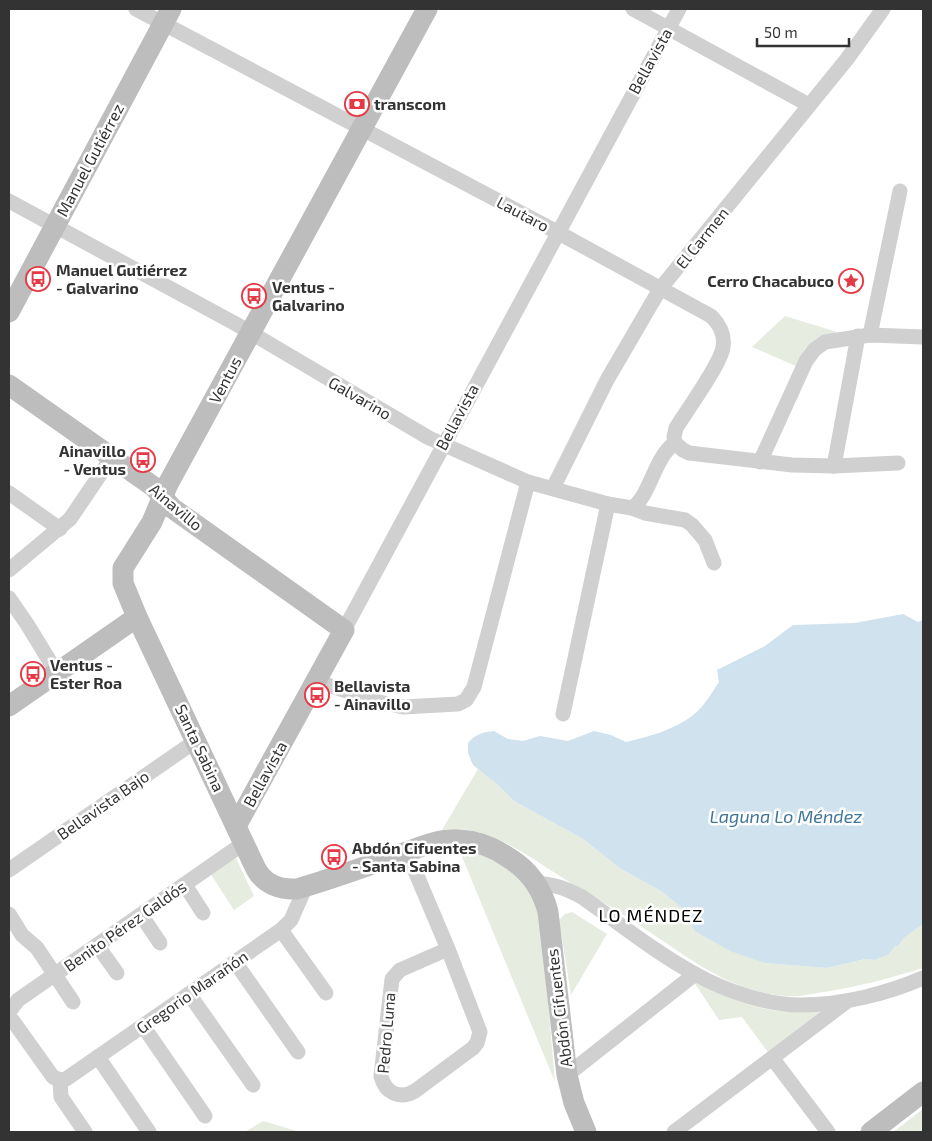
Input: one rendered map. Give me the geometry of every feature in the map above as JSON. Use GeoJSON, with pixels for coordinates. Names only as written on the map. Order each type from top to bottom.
{"type":"FeatureCollection","features":[{"type":"Feature","properties":{"kind":"street","name":"Lautaro"},"geometry":{"type":"LineString","coordinates":[[136,9],[167,16],[362,128],[711,316],[720,327],[724,340],[720,358],[676,428],[675,443],[664,452],[639,502],[632,508]]}},
{"type":"Feature","properties":{"kind":"street","name":"Ventus"},"geometry":{"type":"LineString","coordinates":[[137,617],[123,583],[123,568],[150,526],[168,484],[426,9]]}},
{"type":"Feature","properties":{"kind":"street"},"geometry":{"type":"LineString","coordinates":[[633,9],[809,105]]}},
{"type":"Feature","properties":{"kind":"street","name":"Bellavista"},"geometry":{"type":"LineString","coordinates":[[240,835],[316,681],[679,9]]}},
{"type":"Feature","properties":{"kind":"street","name":"El Carmen"},"geometry":{"type":"LineString","coordinates":[[553,488],[603,388],[660,289],[847,59],[884,9]]}},
{"type":"Feature","properties":{"kind":"street","name":"Manuel Gutiérrez"},"geometry":{"type":"LineString","coordinates":[[9,312],[167,16]]}},
{"type":"Feature","properties":{"kind":"street"},"geometry":{"type":"LineString","coordinates":[[834,466],[900,191]]}},
{"type":"Feature","properties":{"kind":"street","name":"Galvarino"},"geometry":{"type":"LineString","coordinates":[[9,201],[250,333],[429,438],[528,482],[608,504],[684,520],[692,525],[705,540],[714,563]]}},
{"type":"Feature","properties":{"kind":"street"},"geometry":{"type":"LineString","coordinates":[[760,462],[806,361],[814,350],[825,342],[864,336],[923,336]]}},
{"type":"Feature","properties":{"kind":"street","name":"Ainavillo"},"geometry":{"type":"LineString","coordinates":[[9,385],[154,487],[172,508],[344,630]]}},
{"type":"Feature","properties":{"kind":"street"},"geometry":{"type":"LineString","coordinates":[[675,443],[689,453],[760,462],[834,466],[898,463]]}},
{"type":"Feature","properties":{"kind":"street"},"geometry":{"type":"LineString","coordinates":[[9,570],[60,529],[77,510],[112,457]]}},
{"type":"Feature","properties":{"kind":"street"},"geometry":{"type":"LineString","coordinates":[[316,681],[396,706],[453,706],[466,700],[474,687],[528,482]]}},
{"type":"Feature","properties":{"kind":"street"},"geometry":{"type":"LineString","coordinates":[[9,493],[60,529]]}},
{"type":"Feature","properties":{"kind":"street"},"geometry":{"type":"LineString","coordinates":[[563,714],[608,504]]}},
{"type":"Feature","properties":{"kind":"street"},"geometry":{"type":"LineString","coordinates":[[9,598],[57,673]]}},
{"type":"Feature","properties":{"kind":"street"},"geometry":{"type":"LineString","coordinates":[[9,706],[137,617]]}},
{"type":"Feature","properties":{"kind":"street","name":"Santa Sabina"},"geometry":{"type":"LineString","coordinates":[[137,617],[197,740],[258,873],[266,881],[285,889],[306,886],[440,841],[459,840],[471,841],[504,854],[523,868],[537,883]]}},
{"type":"Feature","properties":{"kind":"street","name":"Bellavista Bajo"},"geometry":{"type":"LineString","coordinates":[[9,870],[197,740]]}},
{"type":"Feature","properties":{"kind":"street","name":"Benito Pérez Galdós"},"geometry":{"type":"LineString","coordinates":[[9,1012],[18,1000],[185,885],[240,835]]}},
{"type":"Feature","properties":{"kind":"street","name":"Pedro Luna"},"geometry":{"type":"LineString","coordinates":[[407,852],[448,949],[480,1027],[480,1038],[473,1048],[415,1091],[407,1095],[397,1095],[388,1089],[381,1076],[392,979],[400,970],[448,949]]}},
{"type":"Feature","properties":{"kind":"street"},"geometry":{"type":"LineString","coordinates":[[537,883],[567,889],[582,897],[695,974],[736,992],[776,1002],[800,1005],[849,1000],[923,978]]}},
{"type":"Feature","properties":{"kind":"street","name":"Abdón Cifuentes"},"geometry":{"type":"LineString","coordinates":[[537,883],[548,912],[567,1075],[574,1103],[586,1132]]}},
{"type":"Feature","properties":{"kind":"street"},"geometry":{"type":"LineString","coordinates":[[185,885],[203,913]]}},
{"type":"Feature","properties":{"kind":"street","name":"Gregorio Marañón"},"geometry":{"type":"LineString","coordinates":[[60,1080],[66,1079],[281,930],[291,920],[306,886]]}},
{"type":"Feature","properties":{"kind":"street"},"geometry":{"type":"LineString","coordinates":[[9,914],[22,935],[37,948],[73,1002]]}},
{"type":"Feature","properties":{"kind":"street"},"geometry":{"type":"LineString","coordinates":[[141,915],[160,943]]}},
{"type":"Feature","properties":{"kind":"street"},"geometry":{"type":"LineString","coordinates":[[281,930],[326,993]]}},
{"type":"Feature","properties":{"kind":"street"},"geometry":{"type":"LineString","coordinates":[[97,945],[117,973]]}},
{"type":"Feature","properties":{"kind":"street"},"geometry":{"type":"LineString","coordinates":[[235,962],[298,1052]]}},
{"type":"Feature","properties":{"kind":"street"},"geometry":{"type":"LineString","coordinates":[[567,1075],[695,974]]}},
{"type":"Feature","properties":{"kind":"street"},"geometry":{"type":"LineString","coordinates":[[189,994],[253,1085]]}},
{"type":"Feature","properties":{"kind":"street"},"geometry":{"type":"LineString","coordinates":[[674,1132],[849,1000]]}},
{"type":"Feature","properties":{"kind":"street"},"geometry":{"type":"LineString","coordinates":[[9,1018],[53,1077],[60,1080],[61,1097],[85,1132]]}},
{"type":"Feature","properties":{"kind":"street"},"geometry":{"type":"LineString","coordinates":[[143,1026],[205,1116]]}},
{"type":"Feature","properties":{"kind":"street"},"geometry":{"type":"LineString","coordinates":[[98,1057],[149,1132]]}},
{"type":"Feature","properties":{"kind":"street"},"geometry":{"type":"LineString","coordinates":[[773,1059],[828,1132]]}},
{"type":"Feature","properties":{"kind":"street"},"geometry":{"type":"LineString","coordinates":[[871,1132],[923,1092]]}},
{"type":"Feature","properties":{"kind":"shaded area"},"geometry":{"type":"Polygon","coordinates":[[[785,316],[837,332],[806,347],[796,366],[752,347],[785,316]]]}},
{"type":"Feature","properties":{"kind":"shaded area"},"geometry":{"type":"Polygon","coordinates":[[[478,769],[514,801],[583,839],[621,869],[661,891],[681,907],[687,920],[765,963],[827,968],[865,959],[875,960],[888,955],[904,938],[923,924],[923,968],[857,986],[798,996],[766,993],[746,988],[727,980],[691,960],[516,848],[488,835],[473,831],[458,829],[442,830],[478,769]]]}},
{"type":"Feature","properties":{"kind":"shaded area"},"geometry":{"type":"Polygon","coordinates":[[[458,847],[492,858],[523,880],[540,910],[555,1082],[458,847]]]}},
{"type":"Feature","properties":{"kind":"shaded area"},"geometry":{"type":"Polygon","coordinates":[[[235,856],[254,896],[234,910],[210,873],[235,856]]]}},
{"type":"Feature","properties":{"kind":"shaded area"},"geometry":{"type":"Polygon","coordinates":[[[572,912],[607,934],[571,995],[559,920],[565,914],[572,912]]]}},
{"type":"Feature","properties":{"kind":"shaded area"},"geometry":{"type":"Polygon","coordinates":[[[692,979],[756,1007],[779,1011],[811,1010],[821,1012],[770,1055],[742,1017],[719,1020],[692,979]]]}},
{"type":"Feature","properties":{"kind":"shaded area"},"geometry":{"type":"Polygon","coordinates":[[[923,1109],[923,1132],[893,1132],[923,1109]]]}},
{"type":"Feature","properties":{"kind":"shaded area"},"geometry":{"type":"Polygon","coordinates":[[[263,1121],[300,1132],[245,1132],[263,1121]]]}},
{"type":"Feature","properties":{"kind":"water","name":"Laguna Lo Méndez"},"geometry":{"type":"Polygon","coordinates":[[[903,614],[918,622],[923,620],[923,924],[904,938],[888,955],[875,960],[865,959],[827,968],[765,963],[730,951],[695,931],[681,907],[661,891],[621,869],[583,839],[514,801],[473,765],[468,753],[468,743],[474,737],[494,731],[508,739],[523,741],[540,736],[568,741],[594,731],[611,735],[626,742],[652,735],[685,721],[700,709],[719,682],[717,670],[765,646],[793,625],[855,623],[903,614]]]}},
{"type":"Feature","properties":{"kind":"place","name":"transcom"},"geometry":{"type":"Point","coordinates":[357,104]}},
{"type":"Feature","properties":{"kind":"place","name":"Manuel Gutiérrez - Galvarino"},"geometry":{"type":"Point","coordinates":[38,279]}},
{"type":"Feature","properties":{"kind":"place","name":"Cerro Chacabuco"},"geometry":{"type":"Point","coordinates":[851,281]}},
{"type":"Feature","properties":{"kind":"place","name":"Ventus - Galvarino"},"geometry":{"type":"Point","coordinates":[254,296]}},
{"type":"Feature","properties":{"kind":"place","name":"Ainavillo - Ventus"},"geometry":{"type":"Point","coordinates":[143,460]}},
{"type":"Feature","properties":{"kind":"place","name":"Ventus - Ester Roa"},"geometry":{"type":"Point","coordinates":[33,674]}},
{"type":"Feature","properties":{"kind":"place","name":"Bellavista - Ainavillo"},"geometry":{"type":"Point","coordinates":[317,695]}},
{"type":"Feature","properties":{"kind":"place","name":"Abdón Cifuentes - Santa Sabina"},"geometry":{"type":"Point","coordinates":[334,857]}},
{"type":"Feature","properties":{"kind":"district","name":"LO MÉNDEZ"},"geometry":{"type":"Point","coordinates":[651,916]}}]}
